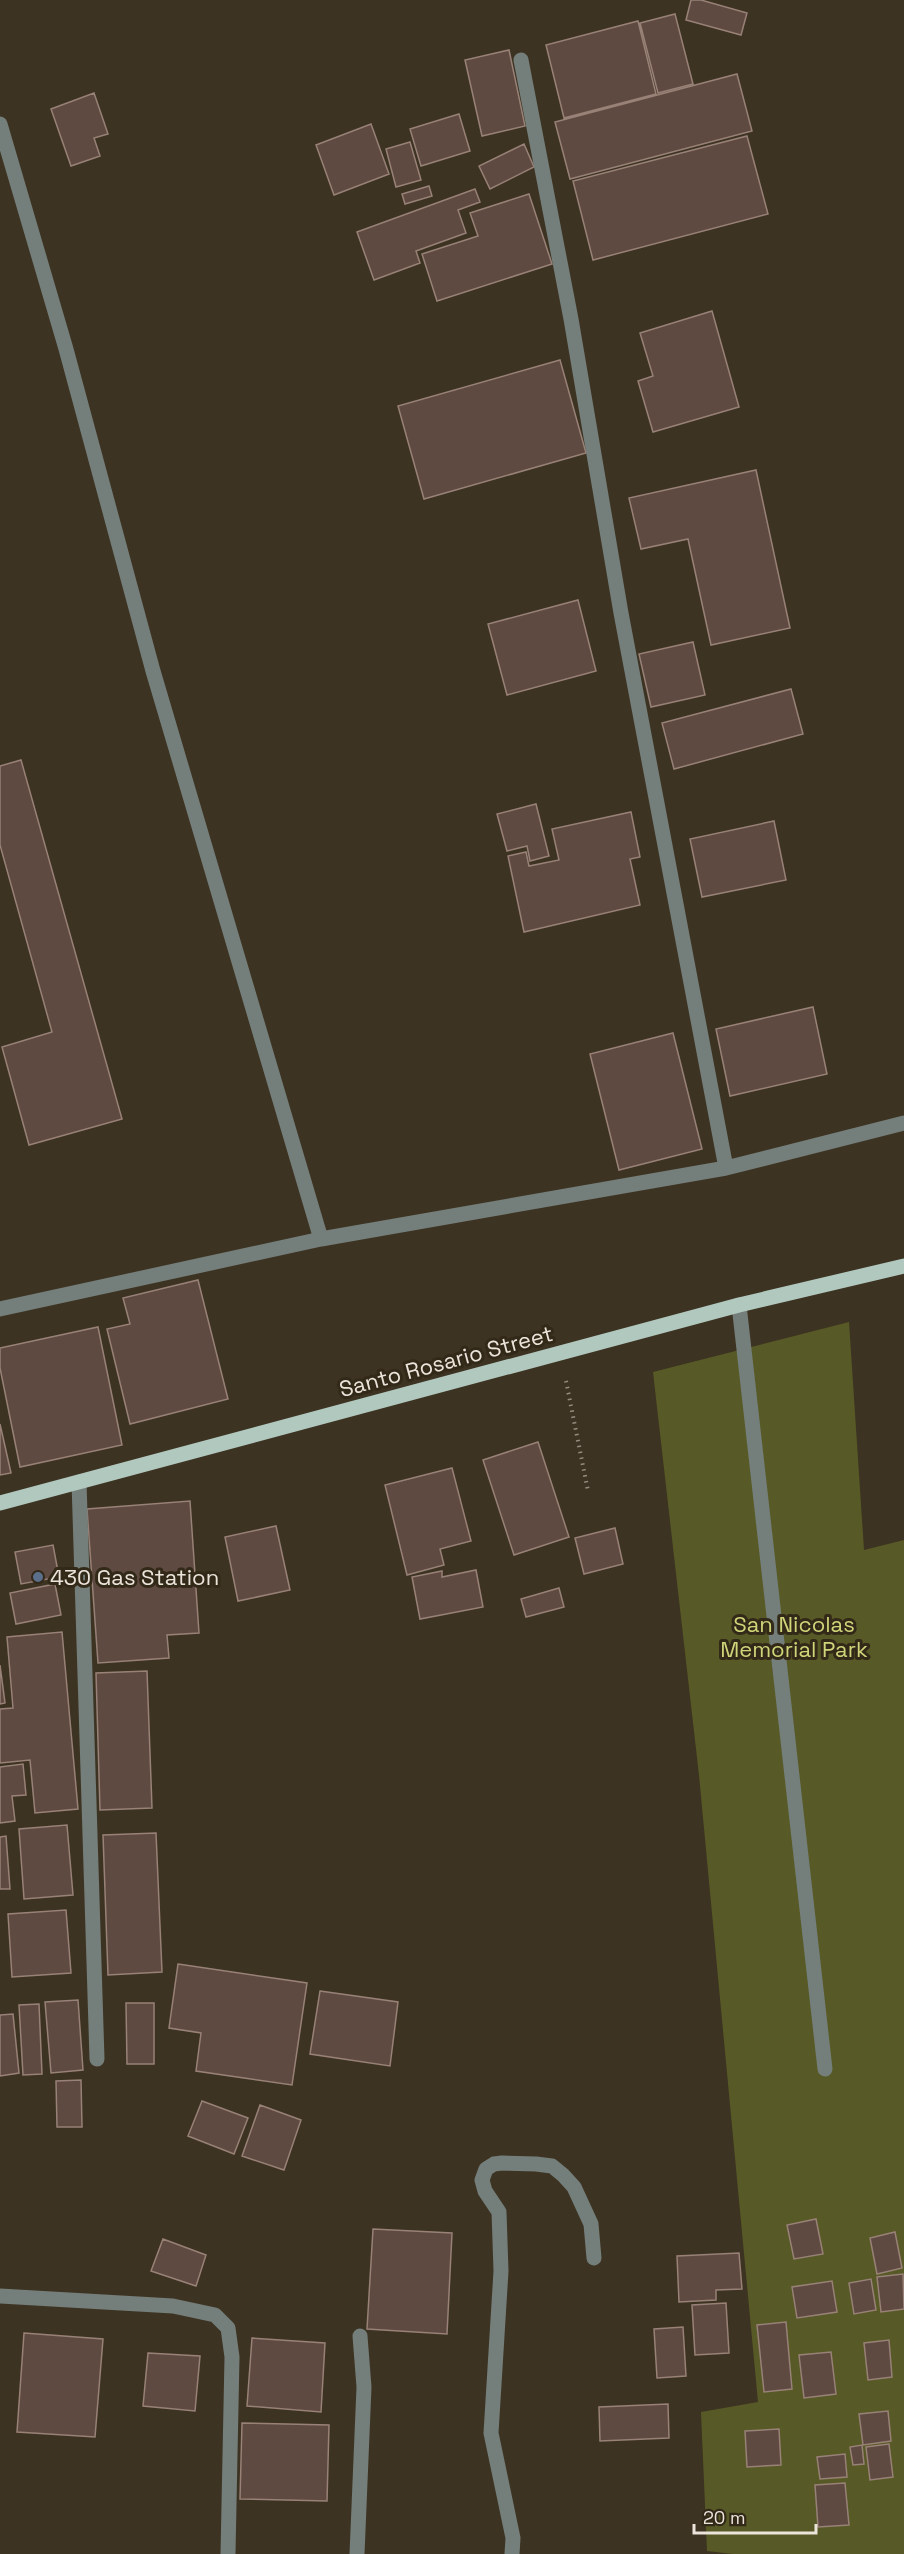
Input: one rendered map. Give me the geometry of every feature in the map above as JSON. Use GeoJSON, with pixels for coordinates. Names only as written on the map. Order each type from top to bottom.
{"type":"FeatureCollection","features":[{"type":"Feature","properties":{"kind":"main road","name":"Santo Rosario Street"},"geometry":{"type":"LineString","coordinates":[[0,1503],[739,1305],[904,1266]]}},
{"type":"Feature","properties":{"kind":"street"},"geometry":{"type":"LineString","coordinates":[[521,60],[571,319],[621,614],[726,1168]]}},
{"type":"Feature","properties":{"kind":"street"},"geometry":{"type":"LineString","coordinates":[[0,124],[66,350],[153,671],[321,1239]]}},
{"type":"Feature","properties":{"kind":"street"},"geometry":{"type":"LineString","coordinates":[[0,1309],[321,1239],[726,1168],[904,1124]]}},
{"type":"Feature","properties":{"kind":"street"},"geometry":{"type":"LineString","coordinates":[[739,1305],[825,2069]]}},
{"type":"Feature","properties":{"kind":"street"},"geometry":{"type":"LineString","coordinates":[[79,1482],[97,2059]]}},
{"type":"Feature","properties":{"kind":"street"},"geometry":{"type":"LineString","coordinates":[[512,2554],[513,2538],[491,2433],[501,2271],[499,2212],[485,2191],[482,2180],[486,2169],[494,2164],[502,2163],[536,2164],[552,2166],[563,2175],[573,2187],[591,2224],[594,2258]]}},
{"type":"Feature","properties":{"kind":"street"},"geometry":{"type":"LineString","coordinates":[[0,2296],[173,2306],[215,2315],[228,2328],[232,2357],[228,2554]]}},
{"type":"Feature","properties":{"kind":"street"},"geometry":{"type":"LineString","coordinates":[[357,2554],[364,2388],[360,2336]]}},
{"type":"Feature","properties":{"kind":"path"},"geometry":{"type":"LineString","coordinates":[[560,1353],[588,1491]]}},
{"type":"Feature","properties":{"kind":"green space","name":"San Nicolas Memorial Park"},"geometry":{"type":"Polygon","coordinates":[[[849,1322],[864,1550],[904,1540],[904,2554],[733,2554],[707,2551],[701,2412],[758,2402],[699,1775],[653,1372],[849,1322]]]}},
{"type":"Feature","properties":{"kind":"building"},"geometry":{"type":"Polygon","coordinates":[[[691,0],[701,0],[747,13],[741,35],[686,20],[691,0]]]}},
{"type":"Feature","properties":{"kind":"building"},"geometry":{"type":"Polygon","coordinates":[[[675,14],[693,84],[658,93],[640,23],[675,14]]]}},
{"type":"Feature","properties":{"kind":"building"},"geometry":{"type":"Polygon","coordinates":[[[638,21],[656,94],[564,118],[546,45],[638,21]]]}},
{"type":"Feature","properties":{"kind":"building"},"geometry":{"type":"Polygon","coordinates":[[[509,50],[525,126],[482,136],[465,60],[509,50]]]}},
{"type":"Feature","properties":{"kind":"building"},"geometry":{"type":"Polygon","coordinates":[[[737,74],[752,131],[570,179],[555,122],[737,74]]]}},
{"type":"Feature","properties":{"kind":"building"},"geometry":{"type":"Polygon","coordinates":[[[94,93],[108,134],[94,138],[100,156],[71,166],[51,109],[94,93]]]}},
{"type":"Feature","properties":{"kind":"building"},"geometry":{"type":"Polygon","coordinates":[[[459,114],[470,151],[421,166],[410,129],[459,114]]]}},
{"type":"Feature","properties":{"kind":"building"},"geometry":{"type":"Polygon","coordinates":[[[371,124],[389,174],[334,195],[316,145],[371,124]]]}},
{"type":"Feature","properties":{"kind":"building"},"geometry":{"type":"Polygon","coordinates":[[[747,136],[768,214],[593,260],[573,181],[747,136]]]}},
{"type":"Feature","properties":{"kind":"building"},"geometry":{"type":"Polygon","coordinates":[[[410,142],[421,180],[396,187],[386,149],[410,142]]]}},
{"type":"Feature","properties":{"kind":"building"},"geometry":{"type":"Polygon","coordinates":[[[524,144],[534,167],[490,189],[479,166],[524,144]]]}},
{"type":"Feature","properties":{"kind":"building"},"geometry":{"type":"Polygon","coordinates":[[[429,186],[432,196],[405,204],[402,194],[429,186]]]}},
{"type":"Feature","properties":{"kind":"building"},"geometry":{"type":"Polygon","coordinates":[[[475,189],[480,202],[458,210],[466,233],[416,251],[420,263],[374,280],[357,232],[475,189]]]}},
{"type":"Feature","properties":{"kind":"building"},"geometry":{"type":"Polygon","coordinates":[[[529,194],[552,264],[437,301],[422,254],[478,236],[470,213],[529,194]]]}},
{"type":"Feature","properties":{"kind":"building"},"geometry":{"type":"Polygon","coordinates":[[[712,311],[739,407],[653,432],[638,381],[653,376],[640,333],[712,311]]]}},
{"type":"Feature","properties":{"kind":"building"},"geometry":{"type":"Polygon","coordinates":[[[560,360],[586,453],[424,499],[398,406],[560,360]]]}},
{"type":"Feature","properties":{"kind":"building"},"geometry":{"type":"Polygon","coordinates":[[[756,470],[790,628],[711,645],[688,539],[641,549],[629,498],[756,470]]]}},
{"type":"Feature","properties":{"kind":"building"},"geometry":{"type":"Polygon","coordinates":[[[578,600],[596,671],[507,695],[488,624],[578,600]]]}},
{"type":"Feature","properties":{"kind":"building"},"geometry":{"type":"Polygon","coordinates":[[[693,642],[705,695],[651,707],[639,654],[693,642]]]}},
{"type":"Feature","properties":{"kind":"building"},"geometry":{"type":"Polygon","coordinates":[[[791,689],[803,734],[674,769],[662,723],[791,689]]]}},
{"type":"Feature","properties":{"kind":"building"},"geometry":{"type":"Polygon","coordinates":[[[21,760],[122,1119],[29,1145],[2,1047],[52,1032],[0,845],[0,766],[21,760]]]}},
{"type":"Feature","properties":{"kind":"building"},"geometry":{"type":"Polygon","coordinates":[[[536,804],[549,856],[530,861],[527,846],[507,851],[497,814],[536,804]]]}},
{"type":"Feature","properties":{"kind":"building"},"geometry":{"type":"Polygon","coordinates":[[[631,812],[640,857],[630,859],[640,905],[524,932],[508,856],[526,852],[529,866],[559,860],[552,829],[631,812]]]}},
{"type":"Feature","properties":{"kind":"building"},"geometry":{"type":"Polygon","coordinates":[[[774,821],[786,880],[702,897],[690,839],[774,821]]]}},
{"type":"Feature","properties":{"kind":"building"},"geometry":{"type":"Polygon","coordinates":[[[813,1007],[827,1074],[730,1096],[716,1029],[813,1007]]]}},
{"type":"Feature","properties":{"kind":"building"},"geometry":{"type":"Polygon","coordinates":[[[673,1033],[702,1149],[619,1170],[590,1054],[673,1033]]]}},
{"type":"Feature","properties":{"kind":"building"},"geometry":{"type":"Polygon","coordinates":[[[198,1280],[228,1399],[130,1424],[107,1329],[130,1324],[123,1298],[198,1280]]]}},
{"type":"Feature","properties":{"kind":"building"},"geometry":{"type":"Polygon","coordinates":[[[98,1327],[122,1445],[20,1467],[0,1368],[0,1348],[98,1327]]]}},
{"type":"Feature","properties":{"kind":"building"},"geometry":{"type":"Polygon","coordinates":[[[0,1424],[11,1473],[0,1475],[0,1424]]]}},
{"type":"Feature","properties":{"kind":"building"},"geometry":{"type":"Polygon","coordinates":[[[538,1442],[569,1537],[514,1555],[483,1460],[538,1442]]]}},
{"type":"Feature","properties":{"kind":"building"},"geometry":{"type":"Polygon","coordinates":[[[452,1468],[471,1541],[440,1549],[444,1565],[407,1575],[385,1485],[452,1468]]]}},
{"type":"Feature","properties":{"kind":"building"},"geometry":{"type":"Polygon","coordinates":[[[190,1501],[199,1633],[167,1635],[169,1658],[98,1663],[87,1509],[190,1501]]]}},
{"type":"Feature","properties":{"kind":"building"},"geometry":{"type":"Polygon","coordinates":[[[276,1526],[290,1590],[238,1601],[225,1537],[276,1526]]]}},
{"type":"Feature","properties":{"kind":"building"},"geometry":{"type":"Polygon","coordinates":[[[615,1528],[623,1564],[584,1574],[575,1538],[615,1528]]]}},
{"type":"Feature","properties":{"kind":"building"},"geometry":{"type":"Polygon","coordinates":[[[53,1545],[59,1577],[21,1584],[15,1552],[53,1545]]]}},
{"type":"Feature","properties":{"kind":"building"},"geometry":{"type":"Polygon","coordinates":[[[476,1570],[483,1607],[420,1619],[412,1577],[442,1571],[442,1577],[476,1570]]]}},
{"type":"Feature","properties":{"kind":"building"},"geometry":{"type":"Polygon","coordinates":[[[55,1584],[61,1615],[16,1624],[10,1593],[55,1584]]]}},
{"type":"Feature","properties":{"kind":"building"},"geometry":{"type":"Polygon","coordinates":[[[559,1588],[564,1607],[526,1617],[521,1599],[559,1588]]]}},
{"type":"Feature","properties":{"kind":"building"},"geometry":{"type":"Polygon","coordinates":[[[62,1632],[78,1809],[35,1813],[30,1760],[0,1763],[0,1709],[13,1708],[7,1637],[62,1632]]]}},
{"type":"Feature","properties":{"kind":"building"},"geometry":{"type":"Polygon","coordinates":[[[0,1665],[5,1703],[0,1704],[0,1665]]]}},
{"type":"Feature","properties":{"kind":"building"},"geometry":{"type":"Polygon","coordinates":[[[147,1671],[152,1808],[100,1810],[96,1673],[147,1671]]]}},
{"type":"Feature","properties":{"kind":"building"},"geometry":{"type":"Polygon","coordinates":[[[23,1764],[26,1795],[12,1796],[15,1821],[0,1823],[0,1767],[23,1764]]]}},
{"type":"Feature","properties":{"kind":"building"},"geometry":{"type":"Polygon","coordinates":[[[67,1825],[73,1895],[24,1899],[19,1829],[67,1825]]]}},
{"type":"Feature","properties":{"kind":"building"},"geometry":{"type":"Polygon","coordinates":[[[156,1833],[162,1972],[108,1975],[103,1835],[156,1833]]]}},
{"type":"Feature","properties":{"kind":"building"},"geometry":{"type":"Polygon","coordinates":[[[6,1836],[10,1889],[0,1889],[0,1837],[6,1836]]]}},
{"type":"Feature","properties":{"kind":"building"},"geometry":{"type":"Polygon","coordinates":[[[66,1910],[71,1973],[12,1977],[8,1914],[66,1910]]]}},
{"type":"Feature","properties":{"kind":"building"},"geometry":{"type":"Polygon","coordinates":[[[178,1964],[307,1983],[292,2085],[196,2071],[201,2033],[169,2028],[178,1964]]]}},
{"type":"Feature","properties":{"kind":"building"},"geometry":{"type":"Polygon","coordinates":[[[320,1991],[398,2002],[390,2066],[310,2054],[320,1991]]]}},
{"type":"Feature","properties":{"kind":"building"},"geometry":{"type":"Polygon","coordinates":[[[78,2000],[83,2070],[51,2073],[45,2002],[78,2000]]]}},
{"type":"Feature","properties":{"kind":"building"},"geometry":{"type":"Polygon","coordinates":[[[126,2003],[154,2003],[154,2064],[127,2064],[126,2003]]]}},
{"type":"Feature","properties":{"kind":"building"},"geometry":{"type":"Polygon","coordinates":[[[39,2004],[42,2074],[23,2075],[19,2005],[39,2004]]]}},
{"type":"Feature","properties":{"kind":"building"},"geometry":{"type":"Polygon","coordinates":[[[13,2014],[19,2073],[0,2076],[0,2015],[13,2014]]]}},
{"type":"Feature","properties":{"kind":"building"},"geometry":{"type":"Polygon","coordinates":[[[81,2080],[82,2127],[57,2127],[56,2081],[81,2080]]]}},
{"type":"Feature","properties":{"kind":"building"},"geometry":{"type":"Polygon","coordinates":[[[202,2101],[248,2118],[234,2154],[188,2136],[202,2101]]]}},
{"type":"Feature","properties":{"kind":"building"},"geometry":{"type":"Polygon","coordinates":[[[260,2105],[301,2120],[284,2170],[242,2156],[260,2105]]]}},
{"type":"Feature","properties":{"kind":"building"},"geometry":{"type":"Polygon","coordinates":[[[816,2219],[823,2254],[794,2259],[787,2225],[816,2219]]]}},
{"type":"Feature","properties":{"kind":"building"},"geometry":{"type":"Polygon","coordinates":[[[373,2229],[452,2233],[447,2334],[367,2329],[373,2229]]]}},
{"type":"Feature","properties":{"kind":"building"},"geometry":{"type":"Polygon","coordinates":[[[895,2232],[902,2268],[877,2274],[870,2238],[895,2232]]]}},
{"type":"Feature","properties":{"kind":"building"},"geometry":{"type":"Polygon","coordinates":[[[163,2239],[206,2255],[196,2286],[151,2271],[163,2239]]]}},
{"type":"Feature","properties":{"kind":"building"},"geometry":{"type":"Polygon","coordinates":[[[739,2253],[742,2289],[716,2290],[716,2300],[679,2302],[677,2256],[739,2253]]]}},
{"type":"Feature","properties":{"kind":"building"},"geometry":{"type":"Polygon","coordinates":[[[903,2274],[904,2309],[881,2312],[877,2277],[903,2274]]]}},
{"type":"Feature","properties":{"kind":"building"},"geometry":{"type":"Polygon","coordinates":[[[871,2279],[876,2310],[854,2314],[849,2283],[871,2279]]]}},
{"type":"Feature","properties":{"kind":"building"},"geometry":{"type":"Polygon","coordinates":[[[832,2281],[837,2312],[797,2318],[792,2287],[832,2281]]]}},
{"type":"Feature","properties":{"kind":"building"},"geometry":{"type":"Polygon","coordinates":[[[726,2303],[729,2353],[695,2355],[692,2305],[726,2303]]]}},
{"type":"Feature","properties":{"kind":"building"},"geometry":{"type":"Polygon","coordinates":[[[786,2322],[792,2389],[764,2392],[757,2325],[786,2322]]]}},
{"type":"Feature","properties":{"kind":"building"},"geometry":{"type":"Polygon","coordinates":[[[683,2327],[686,2376],[657,2378],[654,2329],[683,2327]]]}},
{"type":"Feature","properties":{"kind":"building"},"geometry":{"type":"Polygon","coordinates":[[[24,2333],[103,2339],[95,2437],[17,2432],[24,2333]]]}},
{"type":"Feature","properties":{"kind":"building"},"geometry":{"type":"Polygon","coordinates":[[[252,2338],[325,2343],[321,2412],[247,2406],[252,2338]]]}},
{"type":"Feature","properties":{"kind":"building"},"geometry":{"type":"Polygon","coordinates":[[[889,2340],[892,2377],[868,2380],[864,2343],[889,2340]]]}},
{"type":"Feature","properties":{"kind":"building"},"geometry":{"type":"Polygon","coordinates":[[[831,2352],[836,2394],[804,2398],[799,2355],[831,2352]]]}},
{"type":"Feature","properties":{"kind":"building"},"geometry":{"type":"Polygon","coordinates":[[[148,2353],[200,2356],[195,2411],[143,2406],[148,2353]]]}},
{"type":"Feature","properties":{"kind":"building"},"geometry":{"type":"Polygon","coordinates":[[[668,2404],[669,2438],[600,2441],[599,2407],[668,2404]]]}},
{"type":"Feature","properties":{"kind":"building"},"geometry":{"type":"Polygon","coordinates":[[[888,2411],[891,2441],[863,2445],[859,2414],[888,2411]]]}},
{"type":"Feature","properties":{"kind":"building"},"geometry":{"type":"Polygon","coordinates":[[[242,2423],[329,2425],[327,2501],[240,2499],[242,2423]]]}},
{"type":"Feature","properties":{"kind":"building"},"geometry":{"type":"Polygon","coordinates":[[[779,2429],[781,2465],[747,2467],[745,2431],[779,2429]]]}},
{"type":"Feature","properties":{"kind":"building"},"geometry":{"type":"Polygon","coordinates":[[[889,2444],[893,2477],[870,2480],[866,2447],[889,2444]]]}},
{"type":"Feature","properties":{"kind":"building"},"geometry":{"type":"Polygon","coordinates":[[[862,2445],[864,2464],[853,2465],[850,2447],[862,2445]]]}},
{"type":"Feature","properties":{"kind":"building"},"geometry":{"type":"Polygon","coordinates":[[[845,2454],[847,2477],[820,2479],[817,2457],[845,2454]]]}},
{"type":"Feature","properties":{"kind":"building"},"geometry":{"type":"Polygon","coordinates":[[[845,2483],[849,2525],[818,2527],[815,2485],[845,2483]]]}},
{"type":"Feature","properties":{"kind":"place","name":"430 Gas Station"},"geometry":{"type":"Point","coordinates":[38,1577]}}]}
